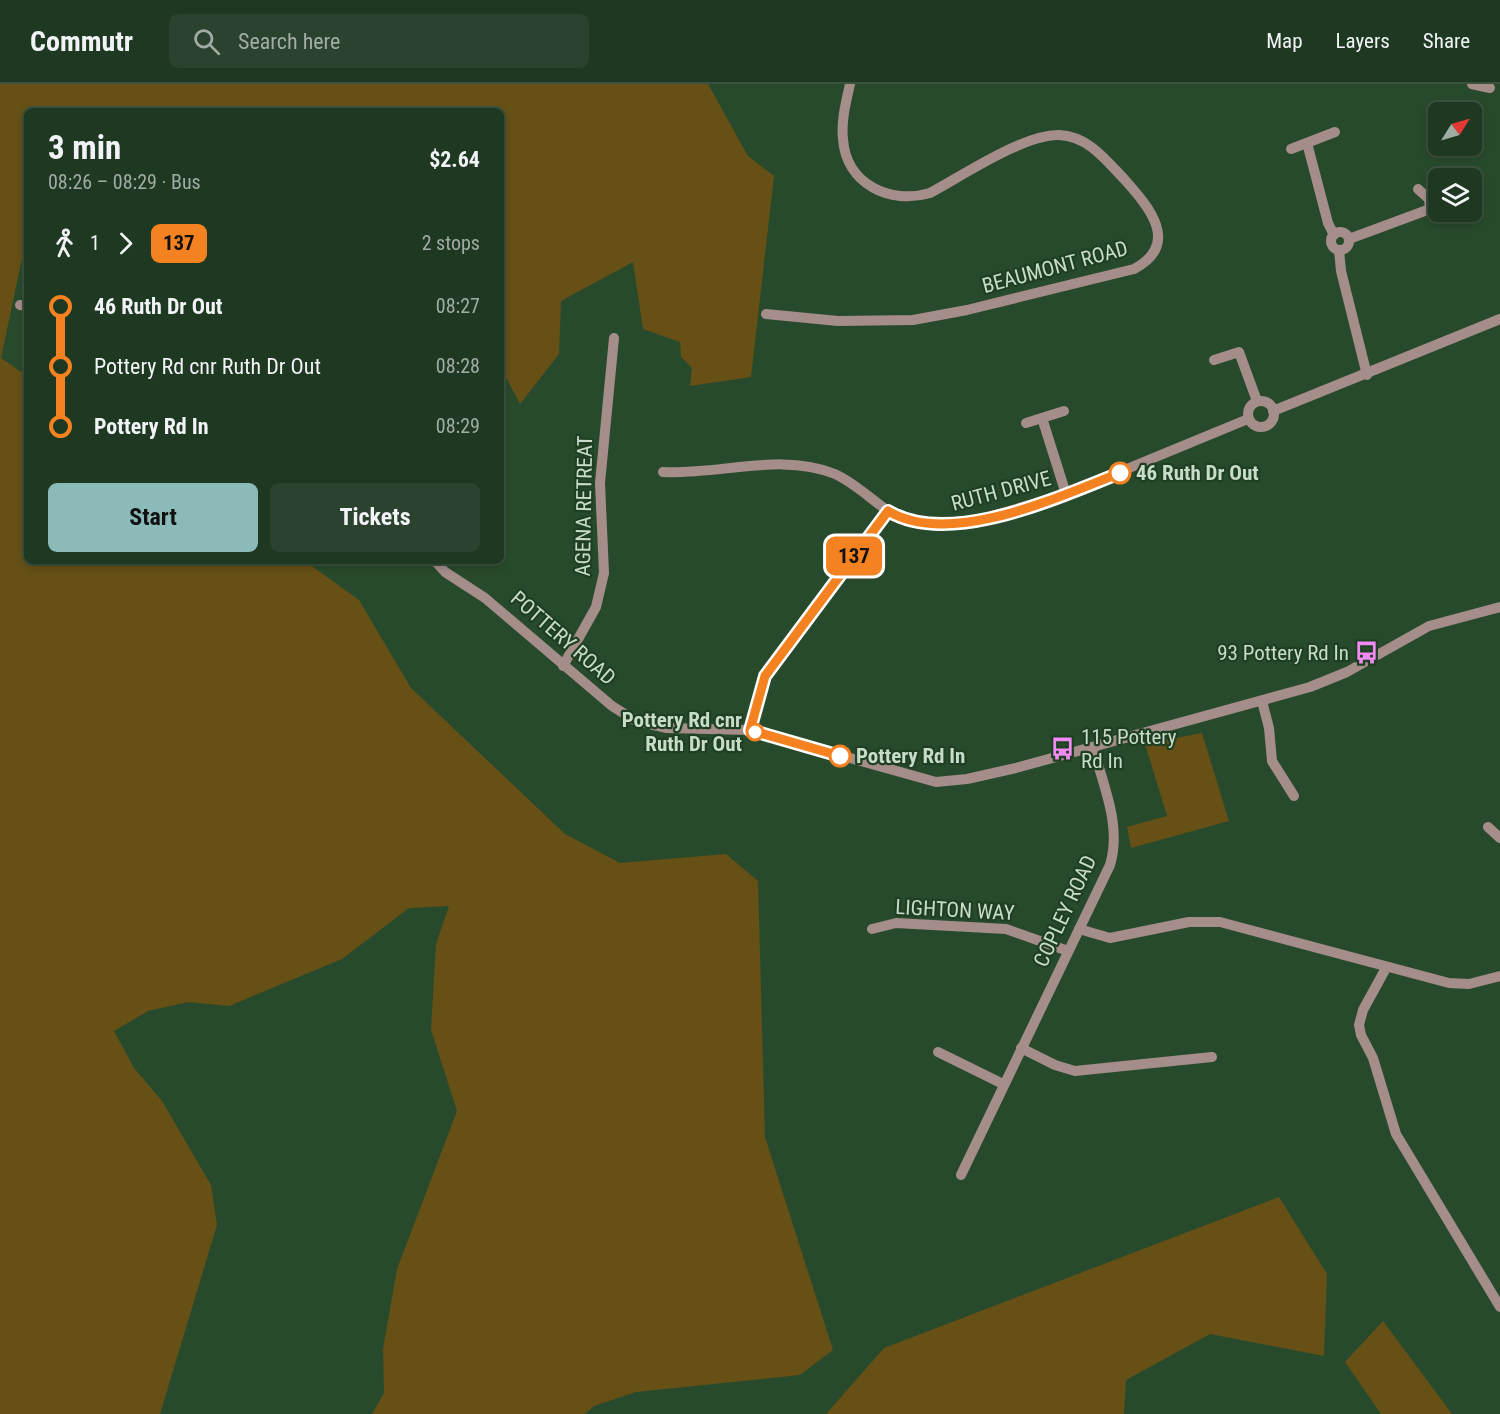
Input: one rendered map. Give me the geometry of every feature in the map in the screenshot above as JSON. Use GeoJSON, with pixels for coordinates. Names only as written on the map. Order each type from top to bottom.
{"type":"FeatureCollection","features":[{"type":"Feature","properties":{"kind":"street","name":"BEAUMONT ROAD"},"geometry":{"type":"LineString","coordinates":[[766,314],[872,322],[936,317],[1134,269],[1148,260],[1157,244],[1156,223],[1149,207],[1094,148],[1070,136],[1034,139],[930,193],[917,197],[891,196],[868,186],[853,170],[843,140],[850,84]]}},
{"type":"Feature","properties":{"kind":"street"},"geometry":{"type":"LineString","coordinates":[[1476,84],[1490,88]]}},
{"type":"Feature","properties":{"kind":"street"},"geometry":{"type":"LineString","coordinates":[[1291,149],[1335,132]]}},
{"type":"Feature","properties":{"kind":"street"},"geometry":{"type":"LineString","coordinates":[[1307,143],[1328,223],[1334,234],[1331,244],[1339,250],[1341,271],[1367,375]]}},
{"type":"Feature","properties":{"kind":"street"},"geometry":{"type":"LineString","coordinates":[[1349,239],[1430,209],[1429,199],[1418,189]]}},
{"type":"Feature","properties":{"kind":"street"},"geometry":{"type":"LineString","coordinates":[[1334,234],[1344,233],[1349,239]]}},
{"type":"Feature","properties":{"kind":"street"},"geometry":{"type":"LineString","coordinates":[[1339,250],[1347,247],[1349,239]]}},
{"type":"Feature","properties":{"kind":"street"},"geometry":{"type":"LineString","coordinates":[[1273,411],[1367,375],[1500,319]]}},
{"type":"Feature","properties":{"kind":"street","name":"AGENA RETREAT"},"geometry":{"type":"LineString","coordinates":[[563,666],[596,606],[604,573],[600,483],[614,338]]}},
{"type":"Feature","properties":{"kind":"street"},"geometry":{"type":"LineString","coordinates":[[1214,360],[1239,352],[1257,401]]}},
{"type":"Feature","properties":{"kind":"street"},"geometry":{"type":"LineString","coordinates":[[1257,401],[1265,401],[1273,411],[1272,419],[1267,425],[1254,425],[1248,418],[1250,406],[1257,401]]}},
{"type":"Feature","properties":{"kind":"street"},"geometry":{"type":"LineString","coordinates":[[1026,423],[1064,411]]}},
{"type":"Feature","properties":{"kind":"street","name":"RUTH DRIVE"},"geometry":{"type":"LineString","coordinates":[[1042,418],[1066,494]]}},
{"type":"Feature","properties":{"kind":"street","name":"RUTH DRIVE"},"geometry":{"type":"LineString","coordinates":[[663,472],[683,473],[799,464],[815,466],[838,475],[904,520],[939,526],[965,523],[1066,494],[1248,418]]}},
{"type":"Feature","properties":{"kind":"street"},"geometry":{"type":"LineString","coordinates":[[750,730],[765,676],[888,511]]}},
{"type":"Feature","properties":{"kind":"street","name":"POTTERY ROAD"},"geometry":{"type":"LineString","coordinates":[[438,564],[445,572],[485,598],[612,706],[636,721],[667,728],[750,730],[936,782],[968,779],[1262,701],[1336,677],[1429,626],[1500,607]]}},
{"type":"Feature","properties":{"kind":"street"},"geometry":{"type":"LineString","coordinates":[[1262,701],[1269,728],[1272,761],[1294,796]]}},
{"type":"Feature","properties":{"kind":"street","name":"COPLEY ROAD"},"geometry":{"type":"LineString","coordinates":[[961,1175],[1110,865],[1114,849],[1113,823],[1092,747]]}},
{"type":"Feature","properties":{"kind":"street"},"geometry":{"type":"LineString","coordinates":[[1488,827],[1500,838]]}},
{"type":"Feature","properties":{"kind":"street"},"geometry":{"type":"LineString","coordinates":[[1079,929],[1110,938],[1189,922],[1220,922],[1245,926],[1386,968],[1449,983],[1469,984],[1500,976]]}},
{"type":"Feature","properties":{"kind":"street","name":"LIGHTON WAY"},"geometry":{"type":"LineString","coordinates":[[872,929],[896,923],[994,927],[1017,932],[1068,951]]}},
{"type":"Feature","properties":{"kind":"street"},"geometry":{"type":"LineString","coordinates":[[1386,968],[1363,1010],[1359,1025],[1396,1134],[1500,1307]]}},
{"type":"Feature","properties":{"kind":"street"},"geometry":{"type":"LineString","coordinates":[[1021,1048],[1055,1065],[1075,1071],[1212,1057]]}},
{"type":"Feature","properties":{"kind":"street"},"geometry":{"type":"LineString","coordinates":[[938,1052],[1003,1084]]}},
{"type":"Feature","properties":{"kind":"shaded area"},"geometry":{"type":"Polygon","coordinates":[[[0,84],[708,84],[748,156],[774,176],[751,377],[690,386],[692,368],[681,357],[680,342],[643,329],[633,262],[561,301],[559,354],[520,404],[504,374],[504,108],[24,108],[24,258],[21,263],[1,358],[24,374],[24,564],[309,564],[359,600],[411,688],[565,834],[620,863],[726,854],[758,881],[765,1137],[833,1350],[800,1375],[636,1392],[594,1406],[585,1414],[372,1414],[384,1393],[383,1349],[397,1269],[457,1111],[431,1030],[436,944],[449,906],[409,908],[342,959],[229,1006],[188,1002],[148,1011],[114,1031],[134,1068],[162,1101],[211,1185],[217,1225],[160,1414],[0,1414],[0,84]]]}},
{"type":"Feature","properties":{"kind":"shaded area"},"geometry":{"type":"Polygon","coordinates":[[[1202,733],[1229,821],[1131,848],[1127,827],[1167,816],[1145,744],[1202,733]]]}},
{"type":"Feature","properties":{"kind":"shaded area"},"geometry":{"type":"Polygon","coordinates":[[[1279,1197],[1327,1274],[1324,1356],[1210,1334],[1126,1380],[1124,1414],[826,1414],[884,1348],[1279,1197]]]}},
{"type":"Feature","properties":{"kind":"shaded area"},"geometry":{"type":"Polygon","coordinates":[[[1383,1321],[1452,1414],[1381,1414],[1345,1362],[1383,1321]]]}},
{"type":"Feature","properties":{"kind":"bus line","name":"137"},"geometry":{"type":"LineString","coordinates":[[840,756],[750,730],[765,676],[888,511],[904,520],[920,524],[939,526],[965,523],[1029,506],[1120,473]]}},
{"type":"Feature","properties":{"kind":"place","name":"46 Ruth Dr Out"},"geometry":{"type":"Point","coordinates":[1120,473]}},
{"type":"Feature","properties":{"kind":"place","name":"93 Pottery Rd In"},"geometry":{"type":"Point","coordinates":[1367,653]}},
{"type":"Feature","properties":{"kind":"place","name":"Pottery Rd cnr Ruth Dr Out"},"geometry":{"type":"Point","coordinates":[755,732]}},
{"type":"Feature","properties":{"kind":"place","name":"115 Pottery Rd In"},"geometry":{"type":"Point","coordinates":[1063,749]}},
{"type":"Feature","properties":{"kind":"place","name":"Pottery Rd In"},"geometry":{"type":"Point","coordinates":[840,756]}}]}
